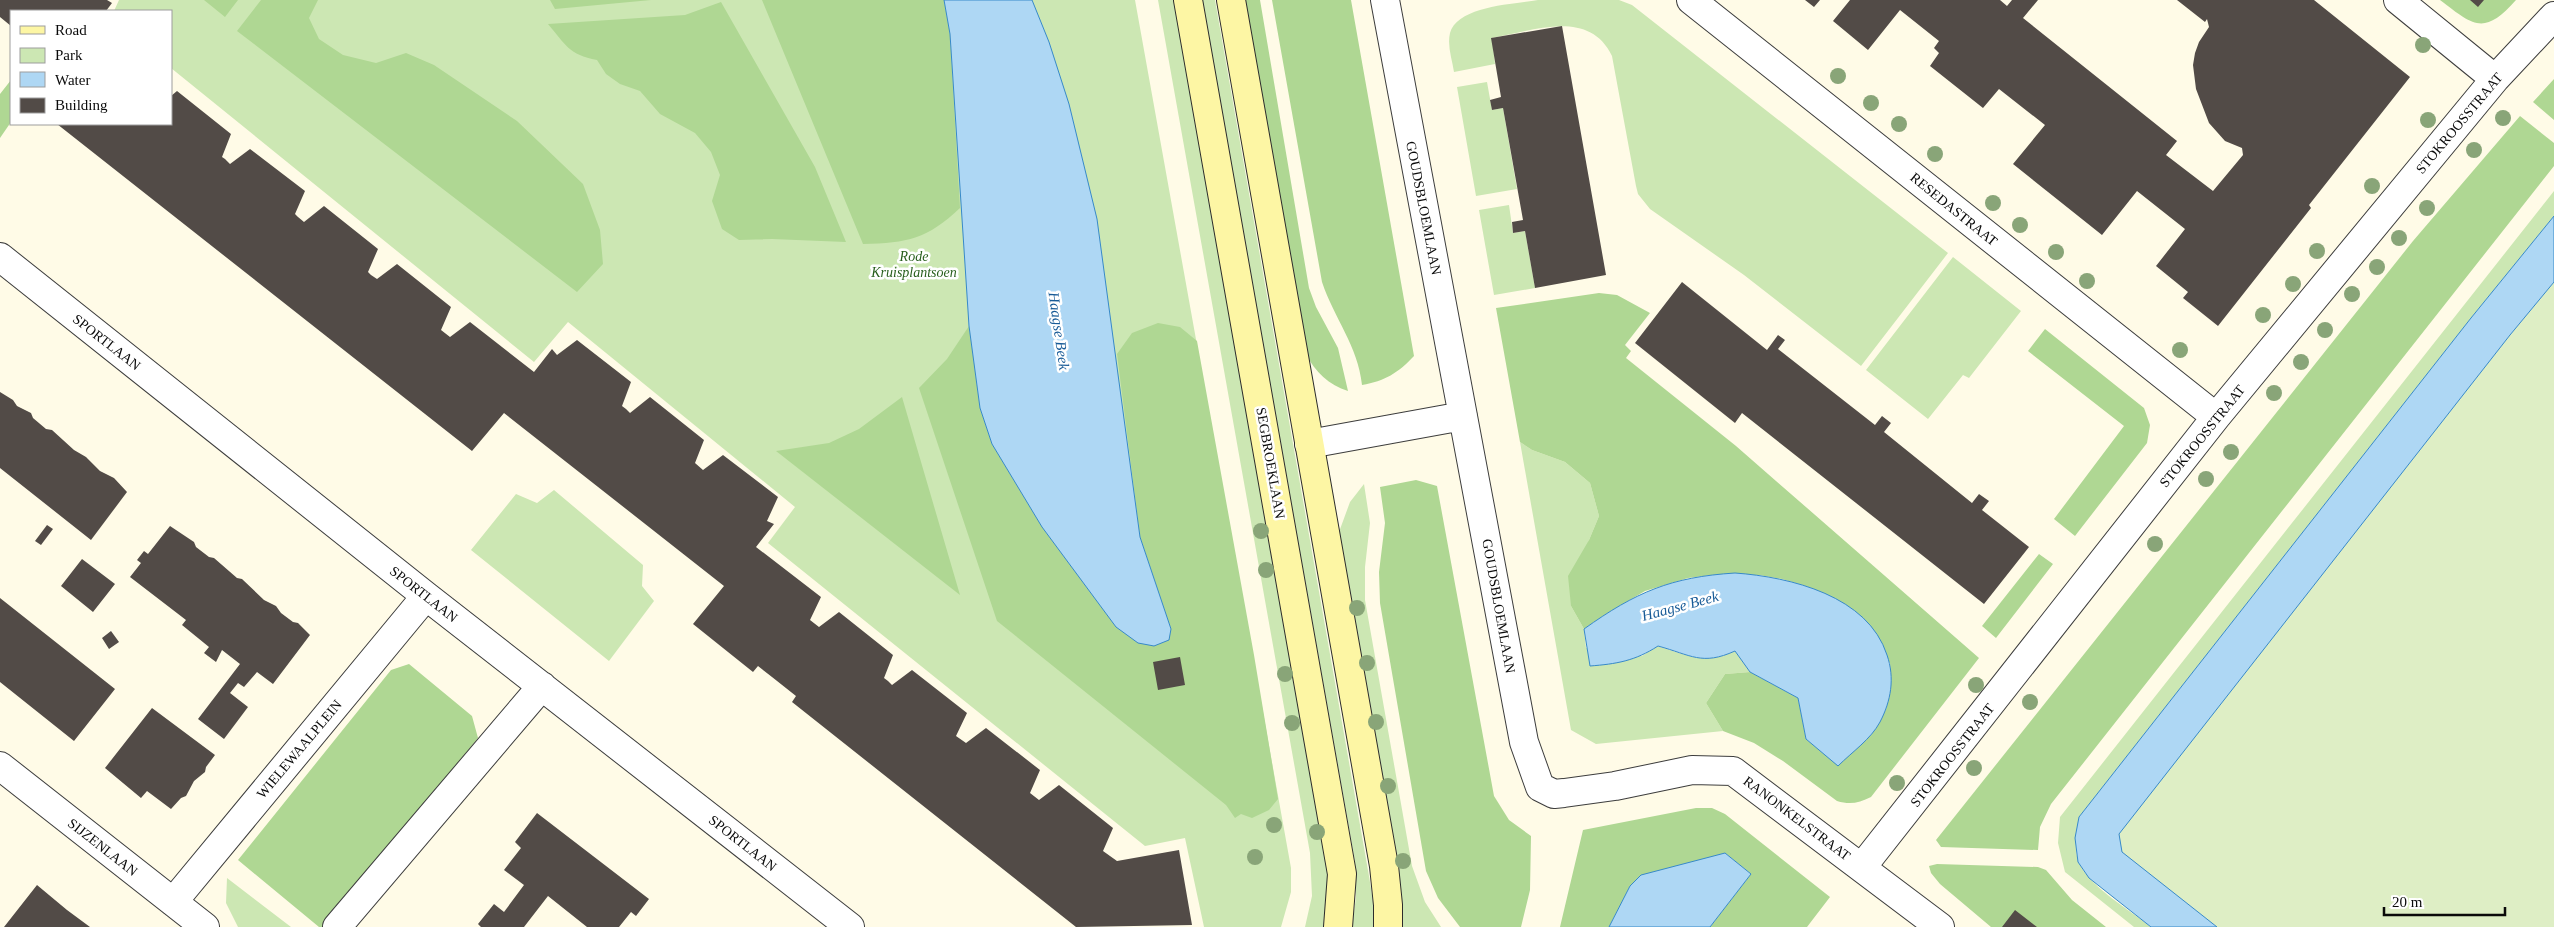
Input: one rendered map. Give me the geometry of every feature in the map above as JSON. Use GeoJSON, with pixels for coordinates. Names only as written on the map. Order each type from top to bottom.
{"type":"FeatureCollection","features":[{"type":"Feature","properties":{"kind":"main road","name":"SEGBROEKLAAN"},"geometry":{"type":"LineString","coordinates":[[1188,0],[1342,874],[1338,927]]}},
{"type":"Feature","properties":{"kind":"main road"},"geometry":{"type":"LineString","coordinates":[[1231,0],[1384,866],[1388,927]]}},
{"type":"Feature","properties":{"kind":"street","name":"GOUDSBLOEMLAAN"},"geometry":{"type":"LineString","coordinates":[[1386,0],[1524,742],[1538,782],[1546,791]]}},
{"type":"Feature","properties":{"kind":"street","name":"RESEDASTRAAT"},"geometry":{"type":"LineString","coordinates":[[1691,0],[2216,418]]}},
{"type":"Feature","properties":{"kind":"street"},"geometry":{"type":"LineString","coordinates":[[2398,0],[2495,79]]}},
{"type":"Feature","properties":{"kind":"street","name":"STOKROOSSTRAAT"},"geometry":{"type":"LineString","coordinates":[[1862,867],[2216,418],[2495,79],[2554,16]]}},
{"type":"Feature","properties":{"kind":"street","name":"SPORTLAAN"},"geometry":{"type":"LineString","coordinates":[[0,257],[426,596],[850,927]]}},
{"type":"Feature","properties":{"kind":"street"},"geometry":{"type":"LineString","coordinates":[[1309,444],[1463,416]]}},
{"type":"Feature","properties":{"kind":"street","name":"WIELEWAALPLEIN"},"geometry":{"type":"LineString","coordinates":[[173,902],[426,596]]}},
{"type":"Feature","properties":{"kind":"street"},"geometry":{"type":"LineString","coordinates":[[337,927],[542,686]]}},
{"type":"Feature","properties":{"kind":"street","name":"SIJZENLAAN"},"geometry":{"type":"LineString","coordinates":[[0,766],[205,927]]}},
{"type":"Feature","properties":{"kind":"street","name":"RANONKELSTRAAT"},"geometry":{"type":"LineString","coordinates":[[1546,791],[1564,793],[1615,786],[1692,770],[1734,771],[1940,927]]}},
{"type":"Feature","properties":{"kind":"green space","name":"Rode Kruisplantsoen"},"geometry":{"type":"Polygon","coordinates":[[[119,0],[1135,0],[1291,868],[1291,892],[1281,927],[1204,927],[1185,838],[1145,846],[768,543],[795,507],[568,322],[534,362],[172,69],[172,10],[114,10],[119,0]]]}},
{"type":"Feature","properties":{"kind":"green space"},"geometry":{"type":"Polygon","coordinates":[[[204,0],[238,0],[225,17],[204,0]]]}},
{"type":"Feature","properties":{"kind":"green space"},"geometry":{"type":"Polygon","coordinates":[[[261,0],[318,0],[309,18],[319,39],[343,55],[376,63],[406,53],[434,65],[517,121],[583,184],[600,230],[603,264],[577,292],[237,31],[261,0]]]}},
{"type":"Feature","properties":{"kind":"green space"},"geometry":{"type":"Polygon","coordinates":[[[550,0],[651,0],[555,9],[550,0]]]}},
{"type":"Feature","properties":{"kind":"green space"},"geometry":{"type":"Polygon","coordinates":[[[762,0],[944,0],[950,34],[960,208],[927,233],[905,240],[863,244],[762,0]]]}},
{"type":"Feature","properties":{"kind":"green space"},"geometry":{"type":"Polygon","coordinates":[[[1158,0],[1174,0],[1327,862],[1328,879],[1324,927],[1305,927],[1312,896],[1310,853],[1158,0]]]}},
{"type":"Feature","properties":{"kind":"green space"},"geometry":{"type":"Polygon","coordinates":[[[1202,0],[1215,0],[1369,876],[1374,908],[1374,927],[1352,927],[1356,897],[1355,862],[1202,0]]]}},
{"type":"Feature","properties":{"kind":"green space"},"geometry":{"type":"Polygon","coordinates":[[[1243,0],[1260,0],[1309,288],[1316,307],[1338,348],[1348,391],[1323,377],[1306,354],[1243,0]]]}},
{"type":"Feature","properties":{"kind":"green space"},"geometry":{"type":"Polygon","coordinates":[[[1272,0],[1351,0],[1414,356],[1391,375],[1378,381],[1362,385],[1360,371],[1351,345],[1322,282],[1272,0]]]}},
{"type":"Feature","properties":{"kind":"green space"},"geometry":{"type":"Polygon","coordinates":[[[1538,0],[1619,0],[1632,5],[1948,253],[1861,366],[1744,275],[1650,209],[1638,194],[1612,56],[1602,41],[1589,32],[1575,27],[1559,26],[1492,38],[1495,64],[1454,72],[1449,43],[1450,33],[1455,24],[1463,17],[1501,5],[1538,0]]]}},
{"type":"Feature","properties":{"kind":"green space"},"geometry":{"type":"Polygon","coordinates":[[[2440,0],[2516,0],[2495,19],[2487,23],[2479,23],[2462,16],[2440,0]]]}},
{"type":"Feature","properties":{"kind":"green space"},"geometry":{"type":"Polygon","coordinates":[[[721,2],[815,167],[846,242],[772,239],[739,240],[722,229],[712,201],[720,175],[711,152],[695,133],[660,114],[640,91],[620,84],[606,74],[597,60],[580,55],[568,48],[548,24],[685,15],[721,2]]]}},
{"type":"Feature","properties":{"kind":"green space"},"geometry":{"type":"Polygon","coordinates":[[[2554,79],[2554,120],[2533,102],[2554,79]]]}},
{"type":"Feature","properties":{"kind":"green space"},"geometry":{"type":"Polygon","coordinates":[[[10,81],[10,123],[0,138],[0,94],[10,81]]]}},
{"type":"Feature","properties":{"kind":"green space"},"geometry":{"type":"Polygon","coordinates":[[[1487,82],[1492,110],[1503,108],[1517,189],[1476,196],[1457,87],[1487,82]]]}},
{"type":"Feature","properties":{"kind":"green space"},"geometry":{"type":"Polygon","coordinates":[[[2520,116],[2554,143],[2554,166],[2051,804],[2040,827],[2038,850],[1941,847],[1936,840],[2413,241],[2520,116]]]}},
{"type":"Feature","properties":{"kind":"green space"},"geometry":{"type":"Polygon","coordinates":[[[2554,191],[2554,216],[2471,318],[2079,817],[2076,846],[2079,863],[2084,872],[2111,898],[2151,927],[2134,927],[2065,872],[2058,843],[2060,817],[2554,191]]]}},
{"type":"Feature","properties":{"kind":"green space"},"geometry":{"type":"Polygon","coordinates":[[[1509,205],[1513,233],[1525,231],[1535,288],[1494,295],[1479,210],[1509,205]]]}},
{"type":"Feature","properties":{"kind":"green space"},"geometry":{"type":"Polygon","coordinates":[[[1953,257],[2021,311],[1969,378],[1963,375],[1928,419],[1866,370],[1953,257]]]}},
{"type":"Feature","properties":{"kind":"green space"},"geometry":{"type":"Polygon","coordinates":[[[2554,282],[2554,927],[2217,927],[2121,852],[2118,834],[2510,335],[2554,282]]]}},
{"type":"Feature","properties":{"kind":"green space"},"geometry":{"type":"Polygon","coordinates":[[[1599,293],[1617,295],[1650,313],[1625,345],[1631,351],[1626,358],[1736,446],[1979,658],[1871,797],[1854,803],[1837,801],[1783,761],[1754,743],[1723,731],[1706,703],[1725,674],[1750,672],[1798,698],[1806,739],[1838,765],[1871,735],[1886,709],[1891,687],[1890,663],[1842,603],[1808,587],[1782,579],[1759,575],[1712,575],[1688,578],[1645,591],[1584,629],[1571,606],[1568,576],[1589,540],[1599,516],[1590,483],[1565,462],[1532,450],[1520,442],[1496,308],[1599,293]]]}},
{"type":"Feature","properties":{"kind":"green space"},"geometry":{"type":"Polygon","coordinates":[[[1158,323],[1180,327],[1197,341],[1278,799],[1269,810],[1252,818],[1241,814],[1235,818],[1226,805],[997,621],[919,388],[947,359],[969,326],[980,408],[992,444],[1042,527],[1116,627],[1171,629],[1140,537],[1117,354],[1132,333],[1158,323]]]}},
{"type":"Feature","properties":{"kind":"green space"},"geometry":{"type":"Polygon","coordinates":[[[2045,329],[2144,408],[2150,425],[2147,443],[2075,536],[2054,519],[2124,426],[2028,351],[2045,329]]]}},
{"type":"Feature","properties":{"kind":"green space"},"geometry":{"type":"Polygon","coordinates":[[[902,397],[960,595],[776,451],[829,443],[859,429],[902,397]]]}},
{"type":"Feature","properties":{"kind":"green space"},"geometry":{"type":"Polygon","coordinates":[[[1520,442],[1532,450],[1565,462],[1590,483],[1599,516],[1589,540],[1571,606],[1584,629],[1586,648],[1642,656],[1657,646],[1696,658],[1714,658],[1735,651],[1750,672],[1725,674],[1706,703],[1723,731],[1596,744],[1571,730],[1520,442]]]}},
{"type":"Feature","properties":{"kind":"green space"},"geometry":{"type":"Polygon","coordinates":[[[1416,480],[1437,486],[1494,796],[1509,820],[1531,836],[1530,890],[1521,927],[1460,927],[1438,898],[1426,871],[1380,603],[1379,572],[1385,523],[1380,487],[1416,480]]]}},
{"type":"Feature","properties":{"kind":"green space"},"geometry":{"type":"Polygon","coordinates":[[[1364,484],[1370,523],[1365,567],[1365,600],[1412,866],[1425,902],[1441,927],[1401,927],[1339,532],[1350,502],[1364,484]]]}},
{"type":"Feature","properties":{"kind":"green space"},"geometry":{"type":"Polygon","coordinates":[[[554,490],[643,565],[642,586],[654,601],[609,661],[471,550],[516,494],[537,503],[554,490]]]}},
{"type":"Feature","properties":{"kind":"green space"},"geometry":{"type":"Polygon","coordinates":[[[2039,554],[2053,564],[1996,638],[1982,626],[2039,554]]]}},
{"type":"Feature","properties":{"kind":"green space"},"geometry":{"type":"Polygon","coordinates":[[[409,664],[472,716],[478,738],[326,927],[319,927],[238,860],[391,670],[409,664]]]}},
{"type":"Feature","properties":{"kind":"green space"},"geometry":{"type":"Polygon","coordinates":[[[1696,808],[1712,808],[1725,814],[1830,897],[1807,927],[1710,927],[1751,874],[1725,853],[1630,886],[1609,927],[1560,927],[1583,830],[1696,808]]]}},
{"type":"Feature","properties":{"kind":"green space"},"geometry":{"type":"Polygon","coordinates":[[[1937,864],[2038,867],[2046,870],[2072,900],[2106,927],[1991,927],[1940,884],[1931,873],[1929,866],[1937,864]]]}},
{"type":"Feature","properties":{"kind":"green space"},"geometry":{"type":"Polygon","coordinates":[[[227,878],[291,927],[238,927],[226,903],[227,878]]]}},
{"type":"Feature","properties":{"kind":"water","name":"Haagse Beek"},"geometry":{"type":"Polygon","coordinates":[[[944,0],[1032,0],[1049,42],[1069,104],[1097,219],[1140,537],[1171,629],[1169,640],[1154,646],[1138,643],[1116,627],[1042,527],[992,444],[980,408],[969,326],[950,34],[944,0]]]}},
{"type":"Feature","properties":{"kind":"water"},"geometry":{"type":"Polygon","coordinates":[[[2554,216],[2554,282],[2510,335],[2119,834],[2122,852],[2217,927],[2151,927],[2089,878],[2078,862],[2075,838],[2079,817],[2471,318],[2554,216]]]}},
{"type":"Feature","properties":{"kind":"water","name":"Haagse Beek"},"geometry":{"type":"Polygon","coordinates":[[[1735,573],[1780,579],[1825,593],[1845,604],[1863,618],[1877,635],[1887,655],[1891,672],[1891,689],[1887,706],[1872,734],[1838,766],[1806,739],[1798,698],[1750,672],[1735,651],[1714,658],[1696,658],[1658,646],[1625,661],[1590,666],[1584,629],[1603,616],[1638,596],[1673,583],[1692,578],[1735,573]]]}},
{"type":"Feature","properties":{"kind":"water"},"geometry":{"type":"Polygon","coordinates":[[[1725,853],[1751,874],[1710,927],[1609,927],[1630,886],[1641,875],[1725,853]]]}},
{"type":"Feature","properties":{"kind":"building"},"geometry":{"type":"Polygon","coordinates":[[[0,0],[107,0],[112,3],[107,10],[10,10],[10,25],[0,17],[0,0]]]}},
{"type":"Feature","properties":{"kind":"building"},"geometry":{"type":"Polygon","coordinates":[[[1805,0],[1820,0],[1814,7],[1805,0]]]}},
{"type":"Feature","properties":{"kind":"building"},"geometry":{"type":"Polygon","coordinates":[[[1850,0],[2000,0],[2007,6],[2012,0],[2038,0],[2023,18],[2177,141],[2166,155],[2213,191],[2243,155],[2242,148],[2225,141],[2209,123],[2196,89],[2193,65],[2199,42],[2209,27],[2207,19],[2205,22],[2177,0],[2314,0],[2410,77],[2309,205],[2311,208],[2218,326],[2183,298],[2188,292],[2156,266],[2185,229],[2137,191],[2102,235],[2013,164],[2045,125],[1999,89],[1983,108],[1930,66],[1939,53],[1934,48],[1939,41],[1900,10],[1868,50],[1833,21],[1850,0]]]}},
{"type":"Feature","properties":{"kind":"building"},"geometry":{"type":"Polygon","coordinates":[[[2470,0],[2484,0],[2478,7],[2470,0]]]}},
{"type":"Feature","properties":{"kind":"building"},"geometry":{"type":"Polygon","coordinates":[[[1562,26],[1606,275],[1535,288],[1525,231],[1513,233],[1512,222],[1523,220],[1503,108],[1492,110],[1490,100],[1501,97],[1491,38],[1562,26]]]}},
{"type":"Feature","properties":{"kind":"building"},"geometry":{"type":"Polygon","coordinates":[[[177,91],[231,134],[222,157],[230,164],[250,149],[305,191],[295,214],[304,222],[324,206],[378,249],[368,272],[371,275],[377,279],[397,264],[451,307],[441,330],[450,337],[470,322],[534,372],[552,349],[557,355],[577,340],[631,382],[622,406],[630,413],[650,397],[704,440],[695,463],[703,470],[723,455],[778,497],[767,521],[774,524],[756,547],[821,597],[810,620],[819,627],[839,612],[893,655],[884,678],[892,685],[912,670],[967,713],[956,736],[966,743],[986,728],[1040,770],[1030,793],[1039,800],[1059,785],[1113,828],[1103,851],[1117,861],[1179,850],[1192,925],[1076,927],[792,702],[796,696],[772,677],[758,666],[753,672],[693,624],[724,586],[504,413],[472,451],[58,125],[172,125],[172,95],[177,91]]]}},
{"type":"Feature","properties":{"kind":"building"},"geometry":{"type":"Polygon","coordinates":[[[1682,282],[1767,350],[1778,335],[1785,340],[1778,349],[1875,425],[1882,416],[1891,423],[1884,432],[1972,503],[1979,494],[1989,501],[1982,510],[2029,547],[1984,604],[1742,413],[1735,423],[1635,343],[1682,282]]]}},
{"type":"Feature","properties":{"kind":"building"},"geometry":{"type":"Polygon","coordinates":[[[0,392],[13,400],[17,406],[31,413],[33,418],[46,429],[52,430],[74,450],[86,457],[100,471],[114,478],[127,492],[91,540],[0,468],[0,392]]]}},
{"type":"Feature","properties":{"kind":"building"},"geometry":{"type":"Polygon","coordinates":[[[47,525],[53,529],[41,545],[35,541],[47,525]]]}},
{"type":"Feature","properties":{"kind":"building"},"geometry":{"type":"Polygon","coordinates":[[[170,526],[194,542],[196,547],[209,557],[214,558],[237,578],[242,579],[264,600],[276,606],[281,613],[293,622],[298,623],[310,635],[273,684],[257,672],[244,687],[238,683],[230,693],[248,707],[224,739],[198,719],[240,664],[222,650],[216,662],[204,653],[209,647],[182,625],[186,620],[130,577],[141,563],[137,560],[144,551],[148,554],[170,526]]]}},
{"type":"Feature","properties":{"kind":"building"},"geometry":{"type":"Polygon","coordinates":[[[82,559],[115,584],[93,612],[61,586],[82,559]]]}},
{"type":"Feature","properties":{"kind":"building"},"geometry":{"type":"Polygon","coordinates":[[[0,598],[115,689],[74,741],[0,682],[0,598]]]}},
{"type":"Feature","properties":{"kind":"building"},"geometry":{"type":"Polygon","coordinates":[[[111,631],[119,642],[109,649],[102,638],[111,631]]]}},
{"type":"Feature","properties":{"kind":"building"},"geometry":{"type":"Polygon","coordinates":[[[1180,657],[1185,685],[1158,690],[1153,662],[1180,657]]]}},
{"type":"Feature","properties":{"kind":"building"},"geometry":{"type":"Polygon","coordinates":[[[152,708],[215,755],[206,767],[205,772],[194,781],[186,796],[181,798],[171,809],[147,791],[141,798],[105,768],[152,708]]]}},
{"type":"Feature","properties":{"kind":"building"},"geometry":{"type":"Polygon","coordinates":[[[537,813],[649,899],[636,916],[631,912],[619,927],[587,927],[548,896],[524,927],[481,927],[478,924],[494,904],[504,912],[524,885],[504,870],[521,848],[515,842],[537,813]]]}},
{"type":"Feature","properties":{"kind":"building"},"geometry":{"type":"Polygon","coordinates":[[[37,885],[67,910],[90,927],[4,927],[37,885]]]}},
{"type":"Feature","properties":{"kind":"building"},"geometry":{"type":"Polygon","coordinates":[[[2015,910],[2037,927],[2002,927],[2015,910]]]}}]}
